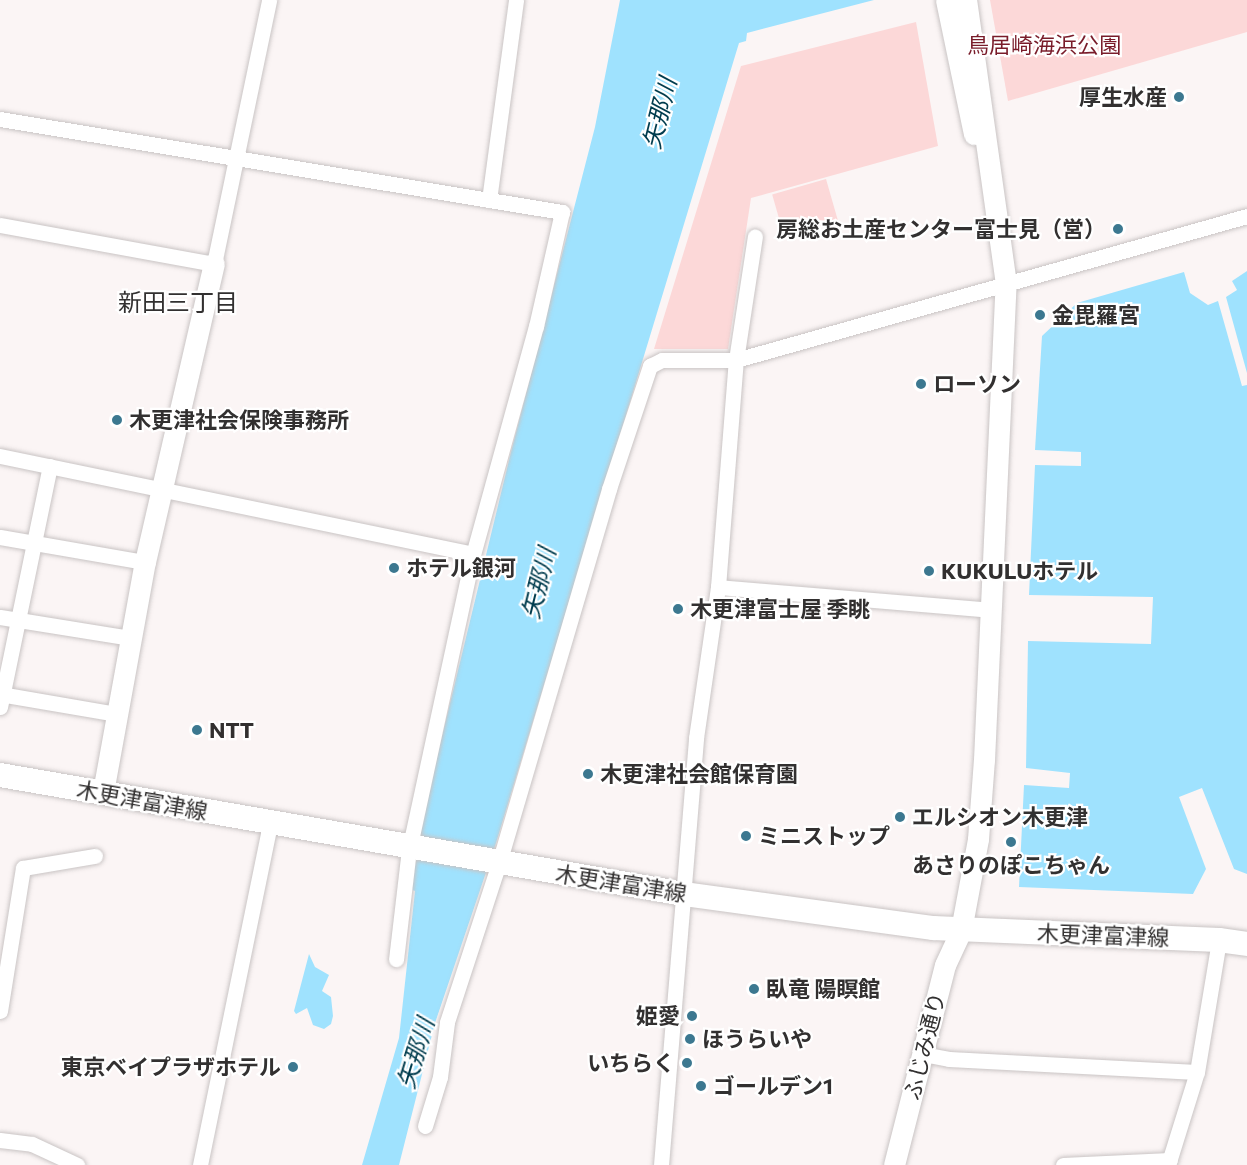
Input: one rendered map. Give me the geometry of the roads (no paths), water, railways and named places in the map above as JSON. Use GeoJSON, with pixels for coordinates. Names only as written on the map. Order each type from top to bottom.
{"type":"FeatureCollection","features":[{"type":"Feature","properties":{"kind":"main road","name":"木更津富津線"},"geometry":{"type":"LineString","coordinates":[[0,776],[103,792],[409,849],[684,894],[962,930],[1219,940],[1247,944]]}},
{"type":"Feature","properties":{"kind":"street"},"geometry":{"type":"LineString","coordinates":[[103,792],[144,562],[214,264],[269,0]]}},
{"type":"Feature","properties":{"kind":"street"},"geometry":{"type":"LineString","coordinates":[[489,200],[516,0]]}},
{"type":"Feature","properties":{"kind":"street"},"geometry":{"type":"LineString","coordinates":[[946,0],[965,45]]}},
{"type":"Feature","properties":{"kind":"street"},"geometry":{"type":"LineString","coordinates":[[965,45],[966,0]]}},
{"type":"Feature","properties":{"kind":"street","name":"ふじみ通り"},"geometry":{"type":"LineString","coordinates":[[894,1165],[945,965],[962,930],[978,839],[1006,284],[965,45]]}},
{"type":"Feature","properties":{"kind":"street"},"geometry":{"type":"LineString","coordinates":[[0,119],[562,212],[536,326],[473,554],[409,849],[396,959]]}},
{"type":"Feature","properties":{"kind":"street"},"geometry":{"type":"LineString","coordinates":[[425,1126],[440,1077],[447,1022],[500,863],[609,489],[650,366],[662,360],[736,360],[1247,216]]}},
{"type":"Feature","properties":{"kind":"street"},"geometry":{"type":"LineString","coordinates":[[0,225],[214,264]]}},
{"type":"Feature","properties":{"kind":"street"},"geometry":{"type":"LineString","coordinates":[[662,1165],[696,738],[718,587],[736,360],[755,236]]}},
{"type":"Feature","properties":{"kind":"street"},"geometry":{"type":"LineString","coordinates":[[0,456],[473,554]]}},
{"type":"Feature","properties":{"kind":"street"},"geometry":{"type":"LineString","coordinates":[[50,466],[1,698],[117,714]]}},
{"type":"Feature","properties":{"kind":"street"},"geometry":{"type":"LineString","coordinates":[[0,537],[144,562]]}},
{"type":"Feature","properties":{"kind":"street"},"geometry":{"type":"LineString","coordinates":[[718,587],[991,610]]}},
{"type":"Feature","properties":{"kind":"street"},"geometry":{"type":"LineString","coordinates":[[0,617],[131,638]]}},
{"type":"Feature","properties":{"kind":"street"},"geometry":{"type":"LineString","coordinates":[[200,1165],[270,824]]}},
{"type":"Feature","properties":{"kind":"street"},"geometry":{"type":"LineString","coordinates":[[0,1011],[22,868],[94,856]]}},
{"type":"Feature","properties":{"kind":"street"},"geometry":{"type":"LineString","coordinates":[[1073,1164],[1169,1162],[1197,1072],[1219,940]]}},
{"type":"Feature","properties":{"kind":"street"},"geometry":{"type":"LineString","coordinates":[[922,1054],[972,1061],[1197,1072]]}},
{"type":"Feature","properties":{"kind":"street"},"geometry":{"type":"LineString","coordinates":[[0,1140],[33,1144],[77,1165]]}},
{"type":"Feature","properties":{"kind":"water","name":"矢那川"},"geometry":{"type":"Polygon","coordinates":[[[620,0],[874,0],[747,33],[746,41],[739,43],[496,843],[435,1023],[399,1165],[362,1165],[399,1038],[415,891],[410,889],[420,827],[511,452],[595,127],[620,0]]]}},
{"type":"Feature","properties":{"kind":"water"},"geometry":{"type":"Polygon","coordinates":[[[1247,271],[1247,373],[1226,297],[1237,290],[1232,281],[1247,271]]]}},
{"type":"Feature","properties":{"kind":"water"},"geometry":{"type":"Polygon","coordinates":[[[1184,272],[1190,293],[1208,305],[1218,301],[1242,386],[1247,385],[1247,874],[1234,869],[1202,788],[1179,797],[1206,869],[1193,894],[1019,887],[1024,785],[1069,788],[1070,773],[1026,768],[1028,641],[1151,644],[1153,597],[1029,595],[1035,465],[1081,466],[1081,452],[1035,450],[1042,336],[1077,303],[1184,272]]]}},
{"type":"Feature","properties":{"kind":"water"},"geometry":{"type":"Polygon","coordinates":[[[309,954],[315,967],[329,975],[322,991],[331,997],[333,1016],[331,1024],[324,1029],[313,1025],[307,1008],[296,1014],[294,1011],[309,954]]]}},
{"type":"Feature","properties":{"kind":"place","name":"厚生水産"},"geometry":{"type":"Point","coordinates":[1179,97]}},
{"type":"Feature","properties":{"kind":"place","name":"房総お土産センター富士見（営）"},"geometry":{"type":"Point","coordinates":[1118,229]}},
{"type":"Feature","properties":{"kind":"place","name":"金毘羅宮"},"geometry":{"type":"Point","coordinates":[1040,315]}},
{"type":"Feature","properties":{"kind":"place","name":"ローソン"},"geometry":{"type":"Point","coordinates":[921,384]}},
{"type":"Feature","properties":{"kind":"place","name":"木更津社会保険事務所"},"geometry":{"type":"Point","coordinates":[117,420]}},
{"type":"Feature","properties":{"kind":"place","name":"ホテル銀河"},"geometry":{"type":"Point","coordinates":[394,568]}},
{"type":"Feature","properties":{"kind":"place","name":"KUKULUホテル"},"geometry":{"type":"Point","coordinates":[929,571]}},
{"type":"Feature","properties":{"kind":"place","name":"木更津富士屋 季眺"},"geometry":{"type":"Point","coordinates":[678,609]}},
{"type":"Feature","properties":{"kind":"place","name":"NTT"},"geometry":{"type":"Point","coordinates":[197,730]}},
{"type":"Feature","properties":{"kind":"place","name":"木更津社会館保育園"},"geometry":{"type":"Point","coordinates":[588,774]}},
{"type":"Feature","properties":{"kind":"place","name":"エルシオン木更津"},"geometry":{"type":"Point","coordinates":[900,817]}},
{"type":"Feature","properties":{"kind":"place","name":"ミニストップ"},"geometry":{"type":"Point","coordinates":[746,836]}},
{"type":"Feature","properties":{"kind":"place","name":"あさりのぽこちゃん"},"geometry":{"type":"Point","coordinates":[1011,842]}},
{"type":"Feature","properties":{"kind":"place","name":"臥竜 陽瞑館"},"geometry":{"type":"Point","coordinates":[754,989]}},
{"type":"Feature","properties":{"kind":"place","name":"姫愛"},"geometry":{"type":"Point","coordinates":[692,1016]}},
{"type":"Feature","properties":{"kind":"place","name":"ほうらいや"},"geometry":{"type":"Point","coordinates":[690,1039]}},
{"type":"Feature","properties":{"kind":"place","name":"いちらく"},"geometry":{"type":"Point","coordinates":[687,1063]}},
{"type":"Feature","properties":{"kind":"place","name":"東京ベイプラザホテル"},"geometry":{"type":"Point","coordinates":[293,1067]}},
{"type":"Feature","properties":{"kind":"place","name":"ゴールデン1"},"geometry":{"type":"Point","coordinates":[701,1086]}},
{"type":"Feature","properties":{"kind":"district","name":"新田三丁目"},"geometry":{"type":"Point","coordinates":[178,302]}},
{"type":"Feature","properties":{"kind":"park label","name":"鳥居崎海浜公園"},"geometry":{"type":"Point","coordinates":[1044,45]}}]}
